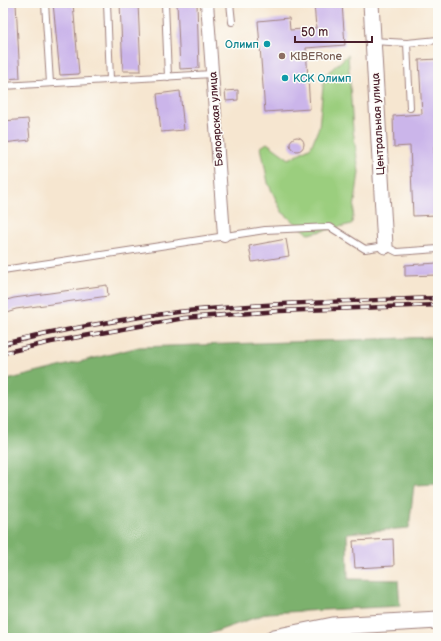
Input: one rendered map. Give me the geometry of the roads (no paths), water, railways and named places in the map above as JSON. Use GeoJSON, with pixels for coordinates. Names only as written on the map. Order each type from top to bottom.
{"type":"FeatureCollection","features":[{"type":"Feature","properties":{"kind":"main road"},"geometry":{"type":"LineString","coordinates":[[274,638],[333,626],[438,620]]}},
{"type":"Feature","properties":{"kind":"street","name":"Белоярская улица"},"geometry":{"type":"LineString","coordinates":[[207,3],[224,235]]}},
{"type":"Feature","properties":{"kind":"street","name":"Центральная улица"},"geometry":{"type":"LineString","coordinates":[[371,3],[385,246]]}},
{"type":"Feature","properties":{"kind":"lane"},"geometry":{"type":"LineString","coordinates":[[45,3],[50,83]]}},
{"type":"Feature","properties":{"kind":"lane"},"geometry":{"type":"LineString","coordinates":[[107,3],[110,80]]}},
{"type":"Feature","properties":{"kind":"lane"},"geometry":{"type":"LineString","coordinates":[[165,3],[168,77]]}},
{"type":"Feature","properties":{"kind":"lane"},"geometry":{"type":"LineString","coordinates":[[230,3],[232,22]]}},
{"type":"Feature","properties":{"kind":"lane"},"geometry":{"type":"LineString","coordinates":[[373,41],[408,43],[438,40]]}},
{"type":"Feature","properties":{"kind":"lane"},"geometry":{"type":"LineString","coordinates":[[408,43],[410,108]]}},
{"type":"Feature","properties":{"kind":"lane"},"geometry":{"type":"LineString","coordinates":[[3,86],[212,74]]}},
{"type":"Feature","properties":{"kind":"lane"},"geometry":{"type":"LineString","coordinates":[[3,270],[224,235],[265,230],[330,227],[366,249],[385,246],[396,252],[438,249]]}},
{"type":"Feature","properties":{"kind":"railway"},"geometry":{"type":"LineString","coordinates":[[3,344],[90,325],[178,312],[276,304],[438,298]]}},
{"type":"Feature","properties":{"kind":"railway"},"geometry":{"type":"LineString","coordinates":[[3,353],[51,342],[184,318],[279,311],[438,305]]}},
{"type":"Feature","properties":{"kind":"place","name":"Олимп"},"geometry":{"type":"Point","coordinates":[267,44]}},
{"type":"Feature","properties":{"kind":"place","name":"KIBERone"},"geometry":{"type":"Point","coordinates":[282,56]}},
{"type":"Feature","properties":{"kind":"place","name":"КСК Олимп"},"geometry":{"type":"Point","coordinates":[285,78]}}]}
